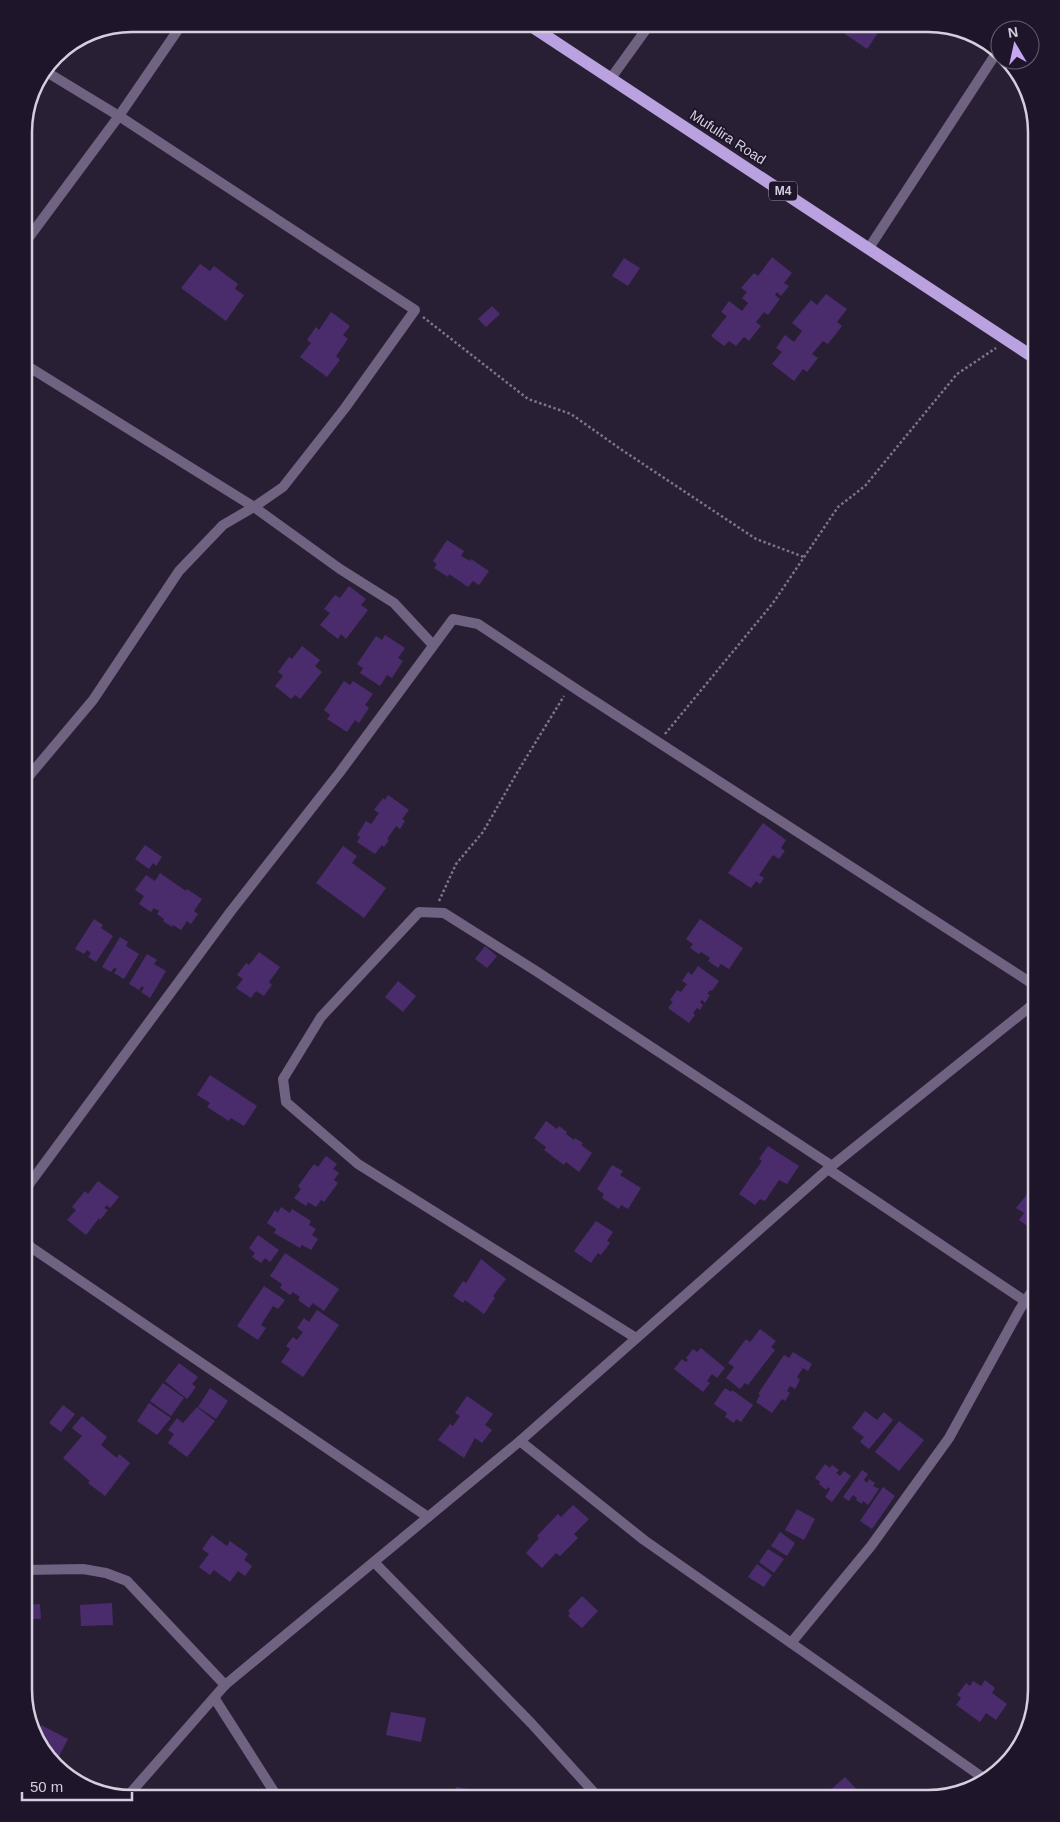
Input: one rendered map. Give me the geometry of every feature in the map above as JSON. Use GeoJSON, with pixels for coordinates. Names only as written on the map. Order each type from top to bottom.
{"type":"FeatureCollection","features":[{"type":"Feature","properties":{"kind":"main road","name":"Mufulira Road"},"geometry":{"type":"LineString","coordinates":[[542,33],[1028,354]]}},
{"type":"Feature","properties":{"kind":"street"},"geometry":{"type":"LineString","coordinates":[[33,232],[119,116],[176,33]]}},
{"type":"Feature","properties":{"kind":"street"},"geometry":{"type":"LineString","coordinates":[[611,78],[644,33]]}},
{"type":"Feature","properties":{"kind":"street"},"geometry":{"type":"LineString","coordinates":[[869,248],[990,63]]}},
{"type":"Feature","properties":{"kind":"street"},"geometry":{"type":"LineString","coordinates":[[33,772],[93,700],[179,571],[223,525],[283,487],[345,408],[415,310],[119,116],[51,74]]}},
{"type":"Feature","properties":{"kind":"street"},"geometry":{"type":"LineString","coordinates":[[33,372],[254,507],[340,569],[394,603],[433,645]]}},
{"type":"Feature","properties":{"kind":"street"},"geometry":{"type":"LineString","coordinates":[[32,1179],[231,911],[340,772],[453,618],[478,624],[570,686],[1028,981]]}},
{"type":"Feature","properties":{"kind":"street"},"geometry":{"type":"LineString","coordinates":[[636,1338],[358,1164],[286,1102],[283,1079],[321,1017],[419,912],[444,913],[536,971],[1025,1301]]}},
{"type":"Feature","properties":{"kind":"street"},"geometry":{"type":"LineString","coordinates":[[134,1789],[225,1685],[520,1440],[830,1168],[1028,1008]]}},
{"type":"Feature","properties":{"kind":"street"},"geometry":{"type":"LineString","coordinates":[[32,1248],[428,1517]]}},
{"type":"Feature","properties":{"kind":"street"},"geometry":{"type":"LineString","coordinates":[[791,1643],[871,1546],[949,1438],[1028,1297]]}},
{"type":"Feature","properties":{"kind":"street"},"geometry":{"type":"LineString","coordinates":[[520,1440],[644,1540],[979,1775]]}},
{"type":"Feature","properties":{"kind":"street"},"geometry":{"type":"LineString","coordinates":[[374,1562],[532,1724],[590,1790]]}},
{"type":"Feature","properties":{"kind":"street"},"geometry":{"type":"LineString","coordinates":[[32,1570],[83,1570],[106,1573],[127,1581],[225,1685]]}},
{"type":"Feature","properties":{"kind":"street"},"geometry":{"type":"LineString","coordinates":[[214,1699],[272,1789]]}},
{"type":"Feature","properties":{"kind":"path"},"geometry":{"type":"LineString","coordinates":[[415,310],[528,399],[572,414],[622,450],[756,539],[804,557]]}},
{"type":"Feature","properties":{"kind":"path"},"geometry":{"type":"LineString","coordinates":[[658,742],[773,602],[838,507],[865,486],[957,374],[1008,340]]}},
{"type":"Feature","properties":{"kind":"path"},"geometry":{"type":"LineString","coordinates":[[434,913],[456,864],[483,832],[570,686]]}},
{"type":"Feature","properties":{"kind":"building"},"geometry":{"type":"Polygon","coordinates":[[[846,33],[878,33],[867,49],[846,33]]]}},
{"type":"Feature","properties":{"kind":"building"},"geometry":{"type":"Polygon","coordinates":[[[772,257],[792,273],[784,283],[789,286],[781,296],[777,292],[775,295],[780,299],[768,315],[764,312],[756,322],[761,326],[749,341],[744,337],[736,346],[729,341],[724,346],[711,336],[727,316],[721,312],[729,301],[742,311],[748,303],[742,298],[747,292],[741,288],[754,273],[758,276],[772,257]]]}},
{"type":"Feature","properties":{"kind":"building"},"geometry":{"type":"Polygon","coordinates":[[[624,258],[640,268],[628,286],[612,276],[624,258]]]}},
{"type":"Feature","properties":{"kind":"building"},"geometry":{"type":"Polygon","coordinates":[[[200,264],[210,271],[214,266],[238,284],[235,289],[244,295],[226,321],[181,288],[200,264]]]}},
{"type":"Feature","properties":{"kind":"building"},"geometry":{"type":"Polygon","coordinates":[[[826,294],[847,309],[837,322],[842,326],[828,344],[823,341],[812,354],[818,358],[807,372],[803,369],[794,381],[772,364],[782,352],[776,348],[785,335],[794,342],[802,331],[792,323],[811,300],[817,305],[826,294]]]}},
{"type":"Feature","properties":{"kind":"building"},"geometry":{"type":"Polygon","coordinates":[[[492,306],[500,314],[486,327],[478,319],[492,306]]]}},
{"type":"Feature","properties":{"kind":"building"},"geometry":{"type":"Polygon","coordinates":[[[331,312],[350,326],[343,335],[348,339],[336,356],[340,360],[327,377],[300,357],[311,343],[307,340],[316,327],[319,330],[331,312]]]}},
{"type":"Feature","properties":{"kind":"building"},"geometry":{"type":"Polygon","coordinates":[[[447,540],[464,551],[461,556],[470,561],[471,559],[489,571],[479,585],[473,581],[468,587],[449,574],[448,577],[434,568],[437,564],[433,561],[447,540]]]}},
{"type":"Feature","properties":{"kind":"building"},"geometry":{"type":"Polygon","coordinates":[[[349,586],[366,599],[361,605],[368,610],[346,639],[341,634],[338,639],[320,625],[330,613],[324,609],[335,595],[340,598],[349,586]]]}},
{"type":"Feature","properties":{"kind":"building"},"geometry":{"type":"Polygon","coordinates":[[[385,635],[405,648],[398,658],[403,661],[392,678],[387,675],[380,686],[360,673],[363,668],[357,664],[376,636],[382,640],[385,635]]]}},
{"type":"Feature","properties":{"kind":"building"},"geometry":{"type":"Polygon","coordinates":[[[302,646],[320,660],[315,666],[322,672],[300,699],[295,695],[291,699],[275,686],[283,676],[278,672],[289,657],[292,659],[302,646]]]}},
{"type":"Feature","properties":{"kind":"building"},"geometry":{"type":"Polygon","coordinates":[[[344,681],[350,685],[353,681],[373,694],[365,705],[369,708],[359,723],[355,720],[347,732],[327,719],[330,715],[324,710],[344,681]]]}},
{"type":"Feature","properties":{"kind":"building"},"geometry":{"type":"Polygon","coordinates":[[[388,795],[409,810],[402,819],[405,821],[400,829],[396,826],[384,847],[382,845],[375,854],[357,842],[360,837],[357,835],[366,821],[371,824],[379,813],[374,810],[383,798],[385,800],[388,795]]]}},
{"type":"Feature","properties":{"kind":"building"},"geometry":{"type":"Polygon","coordinates":[[[763,823],[786,840],[781,848],[785,851],[779,859],[773,855],[759,875],[764,878],[760,884],[756,881],[751,888],[728,873],[763,823]]]}},
{"type":"Feature","properties":{"kind":"building"},"geometry":{"type":"Polygon","coordinates":[[[145,845],[162,857],[156,866],[153,863],[149,869],[135,859],[145,845]]]}},
{"type":"Feature","properties":{"kind":"building"},"geometry":{"type":"Polygon","coordinates":[[[343,846],[357,856],[352,863],[386,888],[364,918],[316,883],[343,846]]]}},
{"type":"Feature","properties":{"kind":"building"},"geometry":{"type":"Polygon","coordinates":[[[160,873],[186,891],[187,889],[202,899],[194,911],[198,914],[191,924],[187,921],[181,930],[163,921],[164,919],[157,914],[159,911],[154,908],[151,912],[139,904],[144,896],[135,890],[146,875],[155,881],[160,873]]]}},
{"type":"Feature","properties":{"kind":"building"},"geometry":{"type":"Polygon","coordinates":[[[94,919],[103,925],[101,928],[113,936],[96,962],[88,957],[91,953],[87,950],[84,954],[75,949],[94,919]]]}},
{"type":"Feature","properties":{"kind":"building"},"geometry":{"type":"Polygon","coordinates":[[[700,919],[743,948],[729,969],[721,964],[718,968],[708,961],[710,958],[690,948],[693,944],[686,939],[700,919]]]}},
{"type":"Feature","properties":{"kind":"building"},"geometry":{"type":"Polygon","coordinates":[[[120,937],[128,942],[126,946],[139,954],[124,979],[114,973],[117,969],[114,968],[111,972],[102,967],[120,937]]]}},
{"type":"Feature","properties":{"kind":"building"},"geometry":{"type":"Polygon","coordinates":[[[485,946],[497,956],[487,968],[475,959],[485,946]]]}},
{"type":"Feature","properties":{"kind":"building"},"geometry":{"type":"Polygon","coordinates":[[[259,952],[280,967],[269,982],[272,985],[264,996],[256,991],[251,998],[236,988],[243,979],[237,975],[246,963],[249,965],[259,952]]]}},
{"type":"Feature","properties":{"kind":"building"},"geometry":{"type":"Polygon","coordinates":[[[147,954],[157,960],[154,964],[166,971],[150,998],[141,992],[144,988],[142,986],[139,990],[129,984],[147,954]]]}},
{"type":"Feature","properties":{"kind":"building"},"geometry":{"type":"Polygon","coordinates":[[[698,966],[719,981],[712,991],[710,990],[707,994],[710,995],[705,1003],[702,1000],[700,1002],[703,1005],[700,1010],[697,1008],[693,1013],[695,1015],[689,1023],[668,1008],[673,1002],[670,1000],[677,990],[681,992],[687,984],[682,981],[688,972],[692,975],[698,966]]]}},
{"type":"Feature","properties":{"kind":"building"},"geometry":{"type":"Polygon","coordinates":[[[398,981],[416,996],[403,1012],[385,997],[398,981]]]}},
{"type":"Feature","properties":{"kind":"building"},"geometry":{"type":"Polygon","coordinates":[[[210,1075],[257,1106],[244,1126],[231,1118],[229,1121],[207,1107],[210,1103],[197,1095],[210,1075]]]}},
{"type":"Feature","properties":{"kind":"building"},"geometry":{"type":"Polygon","coordinates":[[[546,1121],[557,1129],[559,1126],[574,1140],[575,1138],[583,1143],[581,1145],[592,1153],[579,1172],[566,1162],[564,1165],[544,1150],[546,1147],[534,1138],[546,1121]]]}},
{"type":"Feature","properties":{"kind":"building"},"geometry":{"type":"Polygon","coordinates":[[[768,1146],[799,1166],[787,1184],[779,1180],[765,1201],[760,1199],[755,1205],[739,1194],[762,1161],[759,1159],[768,1146]]]}},
{"type":"Feature","properties":{"kind":"building"},"geometry":{"type":"Polygon","coordinates":[[[326,1156],[337,1164],[333,1169],[339,1173],[334,1180],[338,1183],[324,1202],[321,1200],[316,1207],[308,1202],[306,1206],[294,1198],[301,1189],[298,1186],[314,1164],[318,1167],[326,1156]]]}},
{"type":"Feature","properties":{"kind":"building"},"geometry":{"type":"Polygon","coordinates":[[[612,1165],[623,1171],[620,1175],[641,1188],[628,1209],[621,1205],[619,1209],[602,1198],[604,1194],[597,1189],[612,1165]]]}},
{"type":"Feature","properties":{"kind":"building"},"geometry":{"type":"Polygon","coordinates":[[[98,1181],[119,1197],[110,1208],[107,1205],[104,1208],[108,1210],[86,1235],[67,1220],[76,1210],[72,1207],[85,1191],[88,1194],[98,1181]]]}},
{"type":"Feature","properties":{"kind":"building"},"geometry":{"type":"Polygon","coordinates":[[[1028,1193],[1028,1227],[1019,1220],[1024,1213],[1016,1208],[1028,1193]]]}},
{"type":"Feature","properties":{"kind":"building"},"geometry":{"type":"Polygon","coordinates":[[[281,1207],[290,1213],[292,1209],[311,1221],[309,1225],[316,1229],[312,1235],[318,1239],[311,1250],[302,1245],[300,1248],[274,1233],[276,1229],[267,1223],[275,1210],[278,1213],[281,1207]]]}},
{"type":"Feature","properties":{"kind":"building"},"geometry":{"type":"Polygon","coordinates":[[[596,1221],[613,1232],[607,1241],[610,1243],[601,1255],[598,1253],[591,1263],[574,1251],[596,1221]]]}},
{"type":"Feature","properties":{"kind":"building"},"geometry":{"type":"Polygon","coordinates":[[[258,1235],[279,1250],[270,1262],[265,1258],[261,1263],[252,1257],[255,1253],[249,1248],[258,1235]]]}},
{"type":"Feature","properties":{"kind":"building"},"geometry":{"type":"Polygon","coordinates":[[[285,1253],[339,1289],[324,1311],[313,1303],[309,1308],[298,1300],[300,1297],[293,1292],[290,1295],[280,1288],[282,1284],[270,1276],[285,1253]]]}},
{"type":"Feature","properties":{"kind":"building"},"geometry":{"type":"Polygon","coordinates":[[[481,1259],[506,1279],[493,1296],[495,1298],[484,1314],[465,1300],[463,1303],[453,1296],[463,1281],[466,1283],[481,1259]]]}},
{"type":"Feature","properties":{"kind":"building"},"geometry":{"type":"Polygon","coordinates":[[[264,1286],[285,1300],[278,1309],[273,1306],[261,1325],[266,1328],[258,1340],[237,1326],[264,1286]]]}},
{"type":"Feature","properties":{"kind":"building"},"geometry":{"type":"Polygon","coordinates":[[[317,1310],[339,1325],[303,1377],[281,1362],[290,1349],[286,1346],[293,1337],[297,1340],[303,1332],[297,1328],[304,1318],[309,1322],[317,1310]]]}},
{"type":"Feature","properties":{"kind":"building"},"geometry":{"type":"Polygon","coordinates":[[[760,1329],[776,1341],[771,1347],[775,1350],[748,1385],[745,1383],[740,1389],[726,1378],[734,1367],[728,1363],[746,1339],[750,1342],[760,1329]]]}},
{"type":"Feature","properties":{"kind":"building"},"geometry":{"type":"Polygon","coordinates":[[[701,1348],[725,1368],[717,1378],[712,1374],[707,1381],[710,1383],[703,1392],[674,1369],[682,1359],[686,1362],[688,1360],[686,1358],[693,1349],[697,1352],[701,1348]]]}},
{"type":"Feature","properties":{"kind":"building"},"geometry":{"type":"Polygon","coordinates":[[[793,1352],[812,1364],[808,1371],[803,1368],[797,1377],[800,1380],[795,1389],[790,1386],[787,1391],[790,1393],[785,1401],[782,1399],[772,1413],[756,1402],[760,1395],[758,1394],[784,1355],[789,1358],[793,1352]]]}},
{"type":"Feature","properties":{"kind":"building"},"geometry":{"type":"Polygon","coordinates":[[[179,1363],[198,1377],[192,1384],[196,1387],[187,1399],[165,1381],[179,1363]]]}},
{"type":"Feature","properties":{"kind":"building"},"geometry":{"type":"Polygon","coordinates":[[[163,1383],[184,1398],[171,1416],[150,1401],[163,1383]]]}},
{"type":"Feature","properties":{"kind":"building"},"geometry":{"type":"Polygon","coordinates":[[[210,1388],[228,1401],[216,1419],[198,1407],[210,1388]]]}},
{"type":"Feature","properties":{"kind":"building"},"geometry":{"type":"Polygon","coordinates":[[[725,1388],[731,1392],[732,1390],[753,1405],[741,1422],[736,1419],[734,1423],[725,1417],[727,1413],[714,1404],[725,1388]]]}},
{"type":"Feature","properties":{"kind":"building"},"geometry":{"type":"Polygon","coordinates":[[[467,1396],[493,1414],[485,1425],[492,1430],[482,1443],[475,1438],[464,1458],[438,1440],[450,1424],[453,1426],[460,1416],[455,1413],[467,1396]]]}},
{"type":"Feature","properties":{"kind":"building"},"geometry":{"type":"Polygon","coordinates":[[[149,1403],[171,1418],[157,1435],[137,1421],[149,1403]]]}},
{"type":"Feature","properties":{"kind":"building"},"geometry":{"type":"Polygon","coordinates":[[[63,1405],[75,1414],[61,1432],[49,1423],[63,1405]]]}},
{"type":"Feature","properties":{"kind":"building"},"geometry":{"type":"Polygon","coordinates":[[[197,1407],[215,1421],[187,1457],[168,1443],[174,1434],[168,1430],[177,1418],[183,1423],[197,1407]]]}},
{"type":"Feature","properties":{"kind":"building"},"geometry":{"type":"Polygon","coordinates":[[[865,1411],[877,1420],[884,1412],[893,1420],[869,1449],[860,1442],[864,1437],[852,1428],[865,1411]]]}},
{"type":"Feature","properties":{"kind":"building"},"geometry":{"type":"Polygon","coordinates":[[[82,1416],[107,1437],[101,1445],[117,1458],[119,1454],[130,1463],[105,1496],[88,1483],[90,1481],[63,1458],[82,1436],[72,1428],[82,1416]]]}},
{"type":"Feature","properties":{"kind":"building"},"geometry":{"type":"Polygon","coordinates":[[[899,1421],[924,1440],[899,1471],[875,1452],[899,1421]]]}},
{"type":"Feature","properties":{"kind":"building"},"geometry":{"type":"Polygon","coordinates":[[[825,1464],[830,1468],[832,1465],[839,1470],[836,1473],[840,1476],[844,1471],[851,1476],[832,1502],[825,1497],[830,1489],[828,1487],[826,1490],[815,1478],[825,1464]]]}},
{"type":"Feature","properties":{"kind":"building"},"geometry":{"type":"Polygon","coordinates":[[[862,1470],[868,1474],[864,1480],[867,1483],[869,1479],[875,1483],[873,1486],[879,1489],[868,1505],[863,1501],[862,1504],[856,1500],[857,1498],[853,1495],[849,1501],[843,1497],[862,1470]]]}},
{"type":"Feature","properties":{"kind":"building"},"geometry":{"type":"Polygon","coordinates":[[[883,1487],[895,1496],[872,1529],[860,1521],[883,1487]]]}},
{"type":"Feature","properties":{"kind":"building"},"geometry":{"type":"Polygon","coordinates":[[[573,1505],[589,1519],[574,1534],[578,1538],[560,1556],[556,1553],[542,1568],[526,1553],[539,1538],[537,1536],[558,1514],[561,1517],[573,1505]]]}},
{"type":"Feature","properties":{"kind":"building"},"geometry":{"type":"Polygon","coordinates":[[[797,1509],[815,1519],[804,1540],[785,1530],[797,1509]]]}},
{"type":"Feature","properties":{"kind":"building"},"geometry":{"type":"Polygon","coordinates":[[[780,1532],[795,1543],[787,1556],[771,1546],[780,1532]]]}},
{"type":"Feature","properties":{"kind":"building"},"geometry":{"type":"Polygon","coordinates":[[[212,1535],[227,1546],[230,1541],[248,1554],[244,1560],[252,1566],[245,1576],[238,1571],[230,1582],[214,1570],[210,1575],[199,1567],[209,1554],[202,1549],[212,1535]]]}},
{"type":"Feature","properties":{"kind":"building"},"geometry":{"type":"Polygon","coordinates":[[[768,1549],[784,1559],[774,1573],[759,1562],[768,1549]]]}},
{"type":"Feature","properties":{"kind":"building"},"geometry":{"type":"Polygon","coordinates":[[[757,1564],[772,1575],[764,1587],[748,1577],[757,1564]]]}},
{"type":"Feature","properties":{"kind":"building"},"geometry":{"type":"Polygon","coordinates":[[[582,1596],[598,1611],[582,1628],[568,1616],[570,1613],[568,1611],[582,1596]]]}},
{"type":"Feature","properties":{"kind":"building"},"geometry":{"type":"Polygon","coordinates":[[[112,1603],[113,1625],[81,1626],[80,1605],[112,1603]]]}},
{"type":"Feature","properties":{"kind":"building"},"geometry":{"type":"Polygon","coordinates":[[[32,1604],[40,1604],[41,1619],[32,1619],[32,1604]]]}},
{"type":"Feature","properties":{"kind":"building"},"geometry":{"type":"Polygon","coordinates":[[[985,1680],[995,1688],[992,1693],[1007,1704],[996,1720],[986,1713],[980,1722],[956,1705],[961,1698],[957,1695],[966,1683],[970,1686],[973,1681],[981,1686],[985,1680]]]}},
{"type":"Feature","properties":{"kind":"building"},"geometry":{"type":"Polygon","coordinates":[[[391,1712],[426,1718],[421,1742],[386,1735],[391,1712]]]}},
{"type":"Feature","properties":{"kind":"building"},"geometry":{"type":"Polygon","coordinates":[[[41,1725],[68,1739],[58,1757],[49,1745],[40,1727],[41,1725]]]}},
{"type":"Feature","properties":{"kind":"building"},"geometry":{"type":"Polygon","coordinates":[[[845,1777],[857,1790],[831,1790],[845,1777]]]}},
{"type":"Feature","properties":{"kind":"building"},"geometry":{"type":"Polygon","coordinates":[[[456,1787],[471,1789],[456,1789],[456,1787]]]}}]}
